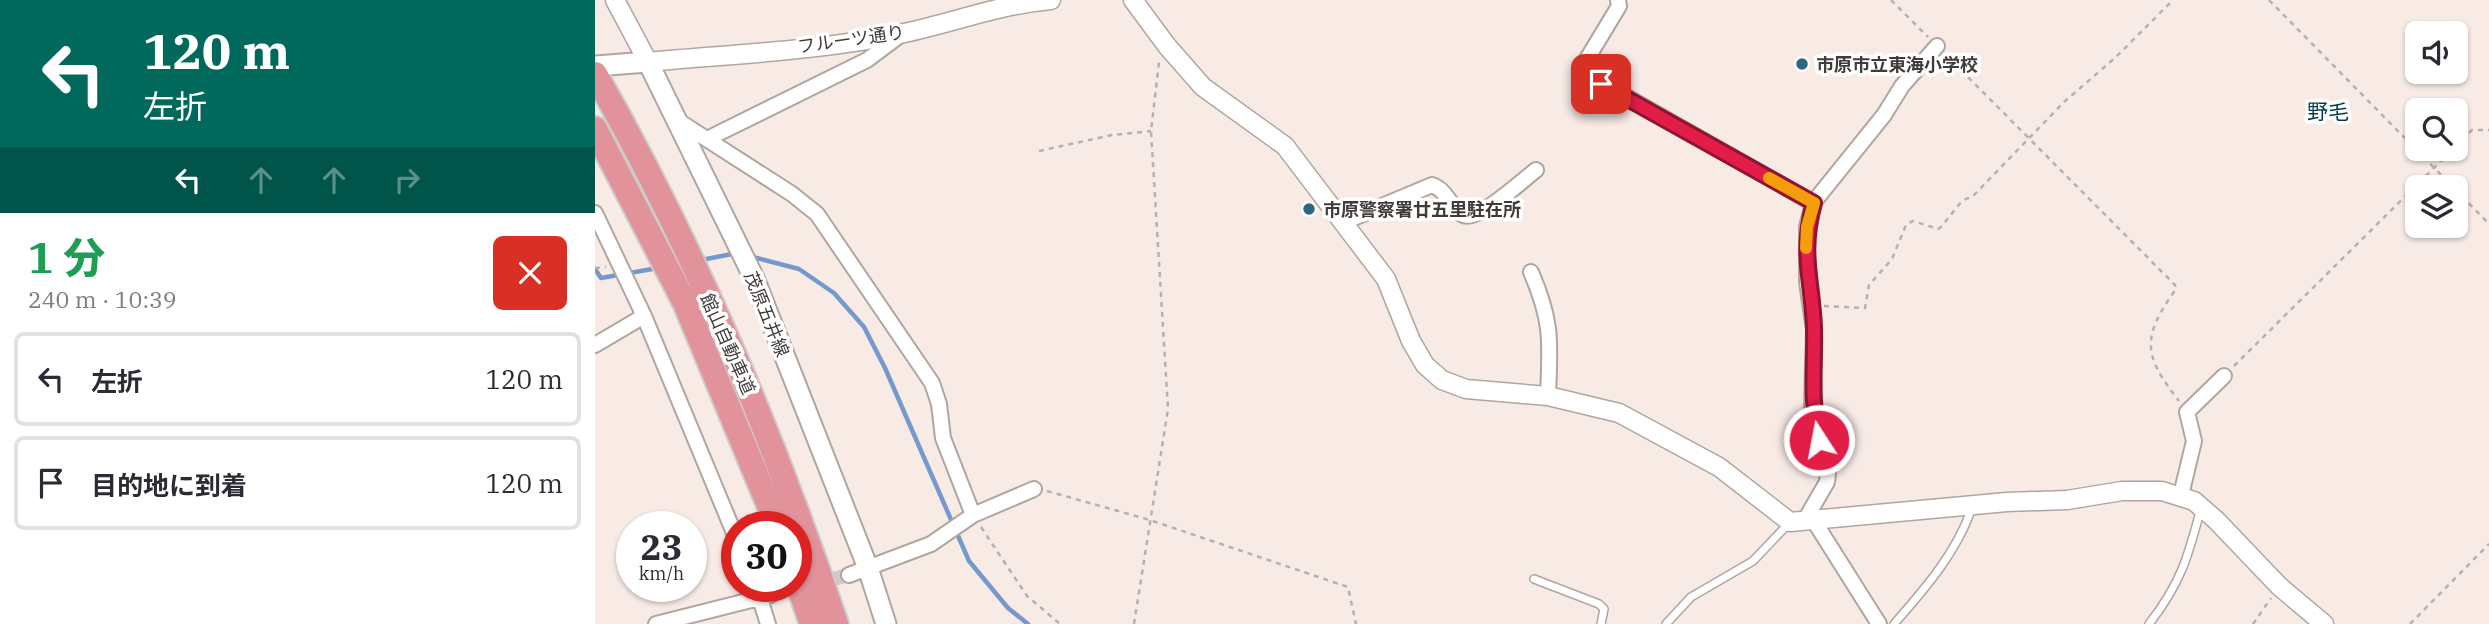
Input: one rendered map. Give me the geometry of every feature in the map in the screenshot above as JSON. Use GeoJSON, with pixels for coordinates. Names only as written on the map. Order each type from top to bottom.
{"type":"FeatureCollection","features":[{"type":"Feature","properties":{"kind":"highway","name":"館山自動車道"},"geometry":{"type":"LineString","coordinates":[[595,74],[611,103],[653,212],[779,463],[836,624]]}},
{"type":"Feature","properties":{"kind":"highway","name":"館山自動車道"},"geometry":{"type":"LineString","coordinates":[[595,129],[653,212]]}},
{"type":"Feature","properties":{"kind":"highway","name":"館山自動車道"},"geometry":{"type":"LineString","coordinates":[[694,296],[772,511]]}},
{"type":"Feature","properties":{"kind":"highway"},"geometry":{"type":"LineString","coordinates":[[804,602],[812,624]]}},
{"type":"Feature","properties":{"kind":"main road"},"geometry":{"type":"LineString","coordinates":[[595,66],[648,62]]}},
{"type":"Feature","properties":{"kind":"main road","name":"茂原五井線"},"geometry":{"type":"LineString","coordinates":[[648,62],[754,278],[858,572],[886,624]]}},
{"type":"Feature","properties":{"kind":"street"},"geometry":{"type":"LineString","coordinates":[[615,0],[648,62]]}},
{"type":"Feature","properties":{"kind":"street","name":"フルーツ通り"},"geometry":{"type":"LineString","coordinates":[[648,62],[815,46],[904,33],[1008,4],[1051,0]]}},
{"type":"Feature","properties":{"kind":"street"},"geometry":{"type":"LineString","coordinates":[[1133,0],[1167,46],[1203,87],[1285,146],[1385,279],[1411,341],[1425,365],[1441,380],[1466,389],[1548,397],[1619,413],[1674,440],[1719,467],[1790,522],[2067,500],[2122,491],[2162,491],[2181,495],[2202,508],[2279,586],[2324,624]]}},
{"type":"Feature","properties":{"kind":"street"},"geometry":{"type":"LineString","coordinates":[[1618,0],[1619,6],[1584,64],[1590,76],[1814,203]]}},
{"type":"Feature","properties":{"kind":"street"},"geometry":{"type":"LineString","coordinates":[[707,139],[867,60],[904,33]]}},
{"type":"Feature","properties":{"kind":"street"},"geometry":{"type":"LineString","coordinates":[[1879,624],[1809,513],[1827,482],[1828,473],[1812,407],[1813,306],[1806,261],[1807,227],[1814,203],[1884,115],[1902,86],[1937,46]]}},
{"type":"Feature","properties":{"kind":"street"},"geometry":{"type":"LineString","coordinates":[[676,120],[792,194],[817,214],[932,383],[939,404],[943,438],[973,515]]}},
{"type":"Feature","properties":{"kind":"street"},"geometry":{"type":"LineString","coordinates":[[1344,222],[1432,184],[1440,187],[1463,215],[1469,216],[1484,211],[1536,170]]}},
{"type":"Feature","properties":{"kind":"street"},"geometry":{"type":"LineString","coordinates":[[598,219],[644,316],[725,511]]}},
{"type":"Feature","properties":{"kind":"street"},"geometry":{"type":"LineString","coordinates":[[1531,272],[1550,326],[1548,397]]}},
{"type":"Feature","properties":{"kind":"street"},"geometry":{"type":"LineString","coordinates":[[595,345],[644,316]]}},
{"type":"Feature","properties":{"kind":"street"},"geometry":{"type":"LineString","coordinates":[[2181,495],[2194,441],[2187,412],[2224,376]]}},
{"type":"Feature","properties":{"kind":"street"},"geometry":{"type":"LineString","coordinates":[[858,572],[931,544],[973,515],[1034,489]]}},
{"type":"Feature","properties":{"kind":"street"},"geometry":{"type":"LineString","coordinates":[[656,624],[731,602]]}},
{"type":"Feature","properties":{"kind":"street"},"geometry":{"type":"LineString","coordinates":[[764,602],[768,624]]}},
{"type":"Feature","properties":{"kind":"lane"},"geometry":{"type":"LineString","coordinates":[[1894,624],[1947,556],[1965,528],[1972,506]]}},
{"type":"Feature","properties":{"kind":"lane"},"geometry":{"type":"LineString","coordinates":[[2149,624],[2176,586],[2187,563],[2202,508]]}},
{"type":"Feature","properties":{"kind":"lane"},"geometry":{"type":"LineString","coordinates":[[1665,624],[1691,597],[1753,561],[1790,522]]}},
{"type":"Feature","properties":{"kind":"lane"},"geometry":{"type":"LineString","coordinates":[[1534,579],[1599,604],[1604,610],[1601,624]]}},
{"type":"Feature","properties":{"kind":"path"},"geometry":{"type":"LineString","coordinates":[[1891,0],[2175,285],[2176,289],[2151,329],[2149,344],[2151,360],[2158,374],[2187,412]]}},
{"type":"Feature","properties":{"kind":"path"},"geometry":{"type":"LineString","coordinates":[[1813,306],[1865,308],[1869,285],[1892,258],[1906,225],[1913,221],[1938,229],[1962,201],[1974,195],[2064,102],[2116,57],[2173,0]]}},
{"type":"Feature","properties":{"kind":"path"},"geometry":{"type":"LineString","coordinates":[[2269,0],[2442,175]]}},
{"type":"Feature","properties":{"kind":"path"},"geometry":{"type":"LineString","coordinates":[[1134,624],[1168,409],[1151,131],[1159,62],[1167,46]]}},
{"type":"Feature","properties":{"kind":"path"},"geometry":{"type":"LineString","coordinates":[[2468,134],[2472,130],[2489,130]]}},
{"type":"Feature","properties":{"kind":"path"},"geometry":{"type":"LineString","coordinates":[[1039,151],[1112,135],[1151,131]]}},
{"type":"Feature","properties":{"kind":"path"},"geometry":{"type":"LineString","coordinates":[[2224,376],[2442,161]]}},
{"type":"Feature","properties":{"kind":"path"},"geometry":{"type":"LineString","coordinates":[[2468,202],[2489,224]]}},
{"type":"Feature","properties":{"kind":"path"},"geometry":{"type":"LineString","coordinates":[[1034,489],[1150,520],[1348,587],[1356,624]]}},
{"type":"Feature","properties":{"kind":"path"},"geometry":{"type":"LineString","coordinates":[[973,515],[1027,596],[1060,624]]}},
{"type":"Feature","properties":{"kind":"path"},"geometry":{"type":"LineString","coordinates":[[2410,624],[2489,544]]}},
{"type":"Feature","properties":{"kind":"path"},"geometry":{"type":"LineString","coordinates":[[2253,624],[2279,586]]}},
{"type":"Feature","properties":{"kind":"waterway"},"geometry":{"type":"LineString","coordinates":[[701,260],[737,253]]}},
{"type":"Feature","properties":{"kind":"waterway"},"geometry":{"type":"LineString","coordinates":[[749,256],[799,269],[834,293],[864,327],[885,368],[969,561],[1008,608],[1028,624]]}},
{"type":"Feature","properties":{"kind":"waterway"},"geometry":{"type":"LineString","coordinates":[[595,269],[601,278],[658,268]]}},
{"type":"Feature","properties":{"kind":"tunnel"},"geometry":{"type":"LineString","coordinates":[[812,584],[849,575]]}},
{"type":"Feature","properties":{"kind":"slow traffic"},"geometry":{"type":"LineString","coordinates":[[1769,178],[1814,203],[1807,227],[1806,248]]}},
{"type":"Feature","properties":{"kind":"place","name":"市原市立東海小学校"},"geometry":{"type":"Point","coordinates":[1802,64]}},
{"type":"Feature","properties":{"kind":"place","name":"市原警察署廿五里駐在所"},"geometry":{"type":"Point","coordinates":[1309,209]}},
{"type":"Feature","properties":{"kind":"district","name":"野毛"},"geometry":{"type":"Point","coordinates":[2328,111]}},
{"type":"Feature","properties":{"kind":"route"},"geometry":{"type":"LineString","coordinates":[[1601,84],[1814,203],[1807,227],[1806,261],[1814,330],[1812,407],[1819,440]]}}]}
